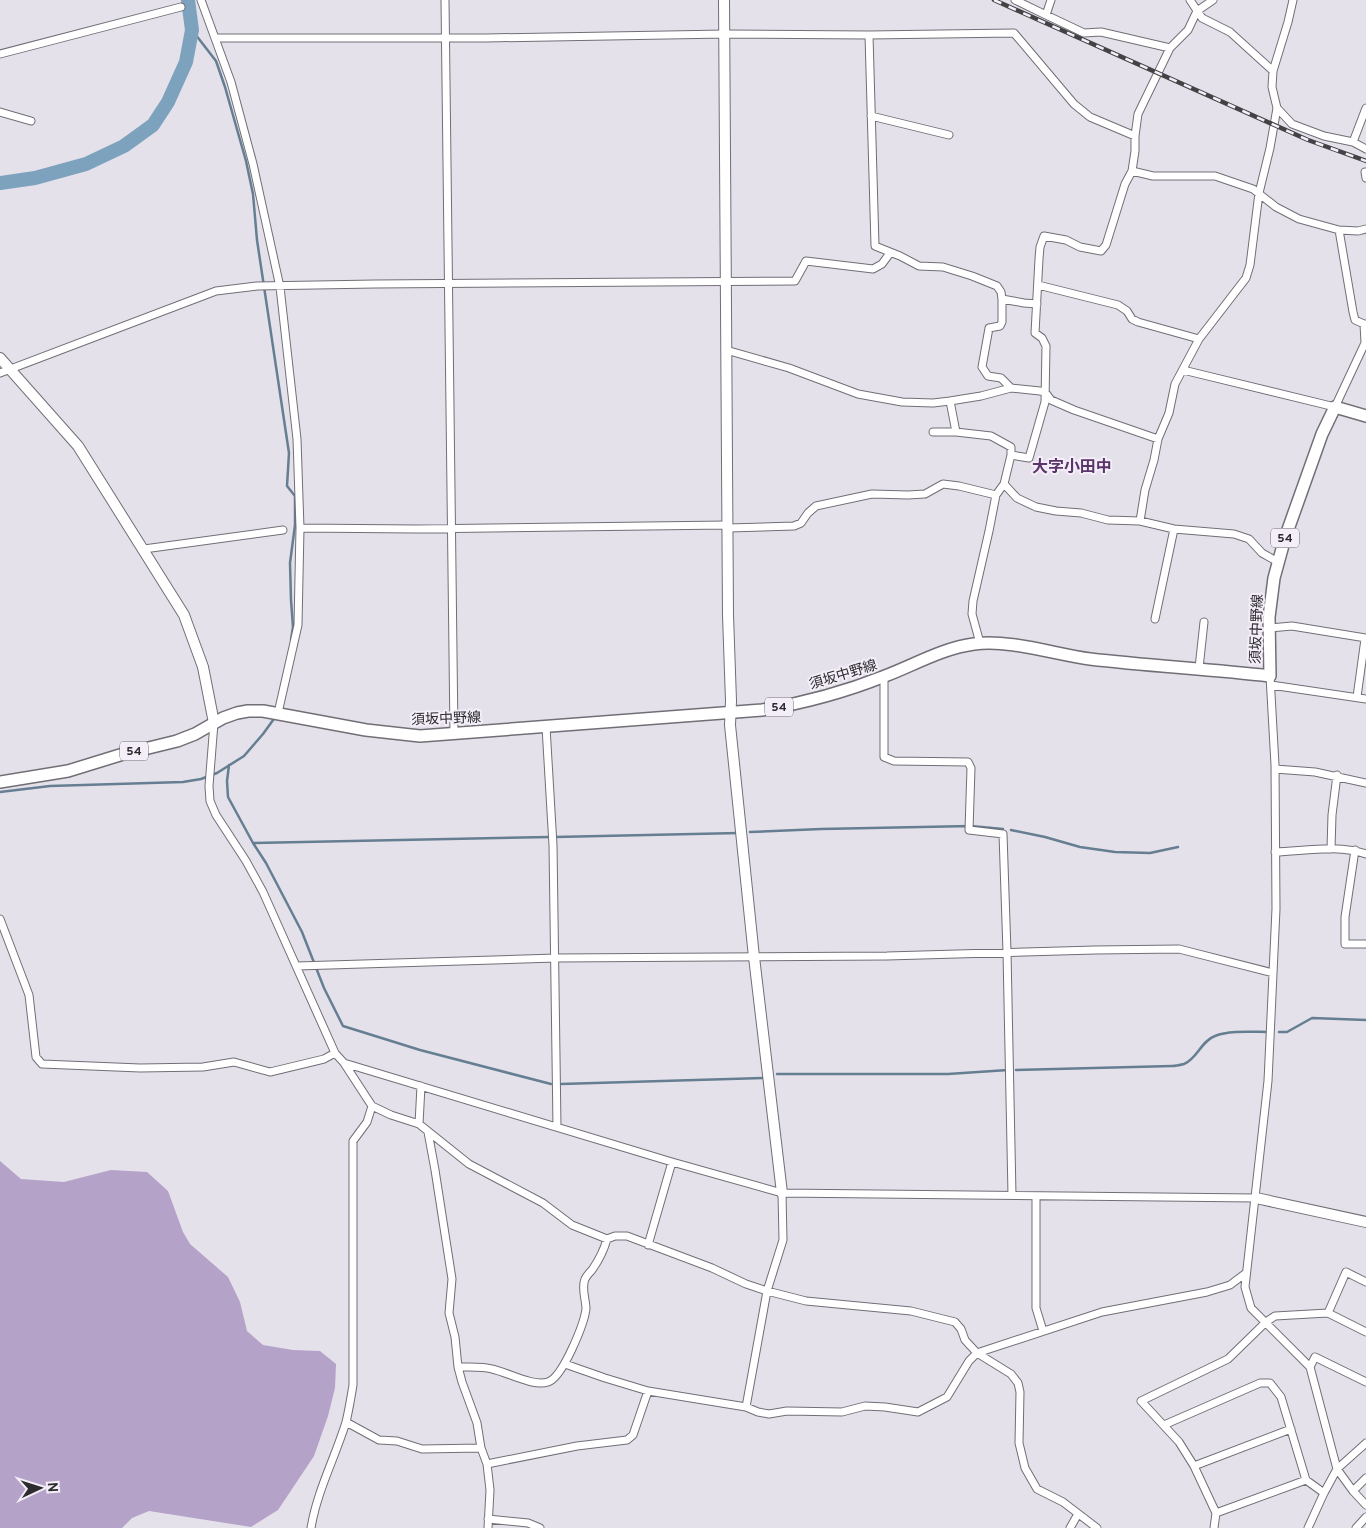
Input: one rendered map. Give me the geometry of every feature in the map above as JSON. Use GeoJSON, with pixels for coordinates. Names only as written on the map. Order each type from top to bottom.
{"type":"FeatureCollection","features":[{"type":"Feature","properties":{"kind":"main road"},"geometry":{"type":"LineString","coordinates":[[1335,407],[1366,416]]}},
{"type":"Feature","properties":{"kind":"main road","name":"須坂中野線"},"geometry":{"type":"LineString","coordinates":[[0,782],[75,770],[120,755],[177,741],[195,734],[230,715],[263,710],[380,732],[420,736],[762,710],[844,691],[952,649],[980,643],[1001,643],[1091,659],[1199,668],[1271,680],[1270,606],[1278,562],[1322,434],[1335,407]]}},
{"type":"Feature","properties":{"kind":"street"},"geometry":{"type":"LineString","coordinates":[[201,0],[231,82],[252,164],[279,286],[297,439],[300,528],[298,625],[278,713]]}},
{"type":"Feature","properties":{"kind":"street"},"geometry":{"type":"LineString","coordinates":[[445,0],[454,734]]}},
{"type":"Feature","properties":{"kind":"street"},"geometry":{"type":"LineString","coordinates":[[724,0],[730,725],[754,957],[782,1193],[783,1240],[767,1291],[746,1407]]}},
{"type":"Feature","properties":{"kind":"street"},"geometry":{"type":"LineString","coordinates":[[1015,0],[1084,32],[1101,32],[1170,48]]}},
{"type":"Feature","properties":{"kind":"street"},"geometry":{"type":"LineString","coordinates":[[1046,15],[1051,0]]}},
{"type":"Feature","properties":{"kind":"street"},"geometry":{"type":"LineString","coordinates":[[1190,0],[1202,18],[1230,32],[1273,71]]}},
{"type":"Feature","properties":{"kind":"street"},"geometry":{"type":"LineString","coordinates":[[1011,456],[1029,458],[1045,402],[1046,346],[1042,338],[1035,333],[1038,259],[1044,236],[1066,240],[1091,250],[1101,251],[1106,245],[1125,184],[1132,171],[1138,114],[1170,48],[1188,30],[1197,11],[1212,0]]}},
{"type":"Feature","properties":{"kind":"street"},"geometry":{"type":"LineString","coordinates":[[1140,521],[1144,490],[1154,460],[1158,439],[1169,413],[1175,384],[1199,339],[1246,278],[1250,265],[1259,193],[1277,108],[1272,87],[1273,71],[1293,0]]}},
{"type":"Feature","properties":{"kind":"street"},"geometry":{"type":"LineString","coordinates":[[0,54],[181,7]]}},
{"type":"Feature","properties":{"kind":"street"},"geometry":{"type":"LineString","coordinates":[[216,38],[1014,33],[1074,104],[1090,116],[1135,136]]}},
{"type":"Feature","properties":{"kind":"street"},"geometry":{"type":"LineString","coordinates":[[869,35],[875,246],[919,266],[943,267],[996,286],[1001,292],[1002,322],[1000,326],[989,328],[982,367],[988,376],[1001,378],[1011,388]]}},
{"type":"Feature","properties":{"kind":"street"},"geometry":{"type":"LineString","coordinates":[[1277,108],[1292,124],[1324,136],[1353,142],[1366,149]]}},
{"type":"Feature","properties":{"kind":"street"},"geometry":{"type":"LineString","coordinates":[[1353,142],[1366,108]]}},
{"type":"Feature","properties":{"kind":"street"},"geometry":{"type":"LineString","coordinates":[[0,112],[31,121]]}},
{"type":"Feature","properties":{"kind":"street"},"geometry":{"type":"LineString","coordinates":[[871,116],[949,135]]}},
{"type":"Feature","properties":{"kind":"street"},"geometry":{"type":"LineString","coordinates":[[1132,171],[1153,176],[1215,176],[1253,189],[1276,207],[1299,219],[1340,230],[1358,231],[1366,229]]}},
{"type":"Feature","properties":{"kind":"street"},"geometry":{"type":"LineString","coordinates":[[1366,172],[1366,178]]}},
{"type":"Feature","properties":{"kind":"street"},"geometry":{"type":"LineString","coordinates":[[1182,370],[1335,407],[1365,343],[1365,324],[1355,320],[1353,312],[1340,230]]}},
{"type":"Feature","properties":{"kind":"street"},"geometry":{"type":"LineString","coordinates":[[0,373],[216,291],[257,286],[794,282],[806,262],[873,269],[882,264],[890,253]]}},
{"type":"Feature","properties":{"kind":"street"},"geometry":{"type":"LineString","coordinates":[[1038,285],[1118,305],[1127,311],[1132,319],[1138,322],[1199,339]]}},
{"type":"Feature","properties":{"kind":"street"},"geometry":{"type":"LineString","coordinates":[[1002,299],[1037,304]]}},
{"type":"Feature","properties":{"kind":"street"},"geometry":{"type":"LineString","coordinates":[[726,350],[789,368],[858,394],[902,402],[933,403],[950,401],[981,396],[1011,388],[1045,392],[1051,400],[1074,410],[1158,439]]}},
{"type":"Feature","properties":{"kind":"street"},"geometry":{"type":"LineString","coordinates":[[0,358],[78,446],[184,615],[202,668],[214,723],[209,786],[210,801],[216,815],[246,861],[263,892],[335,1053],[344,1063],[372,1106],[390,1115],[419,1124],[469,1164],[543,1203],[572,1225],[606,1238],[627,1236],[712,1268],[746,1284],[806,1301],[911,1311],[955,1322],[961,1329],[965,1340],[977,1353],[1011,1374],[1018,1383],[1020,1392],[1019,1443],[1025,1468],[1037,1489],[1063,1502],[1097,1528]]}},
{"type":"Feature","properties":{"kind":"street"},"geometry":{"type":"LineString","coordinates":[[950,401],[956,432]]}},
{"type":"Feature","properties":{"kind":"street"},"geometry":{"type":"LineString","coordinates":[[933,432],[956,432],[991,436],[1011,447],[1011,456],[1004,484],[996,495],[973,601],[972,614],[980,643]]}},
{"type":"Feature","properties":{"kind":"street"},"geometry":{"type":"LineString","coordinates":[[300,528],[450,529],[794,526],[801,523],[816,506],[872,494],[925,494],[943,484],[996,495]]}},
{"type":"Feature","properties":{"kind":"street"},"geometry":{"type":"LineString","coordinates":[[1004,484],[1017,498],[1036,507],[1108,520],[1140,521],[1174,528],[1234,534],[1249,539],[1262,553],[1278,562]]}},
{"type":"Feature","properties":{"kind":"street"},"geometry":{"type":"LineString","coordinates":[[1155,619],[1174,528]]}},
{"type":"Feature","properties":{"kind":"street"},"geometry":{"type":"LineString","coordinates":[[144,550],[283,530]]}},
{"type":"Feature","properties":{"kind":"street"},"geometry":{"type":"LineString","coordinates":[[1199,668],[1204,622]]}},
{"type":"Feature","properties":{"kind":"street"},"geometry":{"type":"LineString","coordinates":[[1269,628],[1292,626],[1365,638],[1356,697]]}},
{"type":"Feature","properties":{"kind":"street"},"geometry":{"type":"LineString","coordinates":[[884,677],[884,757],[894,761],[968,762],[971,768],[969,830],[1003,834],[1012,1195]]}},
{"type":"Feature","properties":{"kind":"street"},"geometry":{"type":"LineString","coordinates":[[1366,699],[1271,680],[1275,769],[1276,909],[1268,1081],[1245,1287],[1251,1308],[1310,1367],[1337,1469],[1353,1492],[1366,1505]]}},
{"type":"Feature","properties":{"kind":"street"},"geometry":{"type":"LineString","coordinates":[[546,727],[553,845],[557,1127]]}},
{"type":"Feature","properties":{"kind":"street"},"geometry":{"type":"LineString","coordinates":[[1275,769],[1337,775],[1366,783]]}},
{"type":"Feature","properties":{"kind":"street"},"geometry":{"type":"LineString","coordinates":[[1331,849],[1332,815],[1337,775]]}},
{"type":"Feature","properties":{"kind":"street"},"geometry":{"type":"LineString","coordinates":[[1275,852],[1331,849],[1355,850],[1366,854]]}},
{"type":"Feature","properties":{"kind":"street"},"geometry":{"type":"LineString","coordinates":[[1355,850],[1345,917],[1345,944],[1366,944]]}},
{"type":"Feature","properties":{"kind":"street"},"geometry":{"type":"LineString","coordinates":[[0,919],[29,995],[36,1057],[42,1064],[158,1068],[203,1067],[234,1062],[270,1072],[324,1059],[335,1053]]}},
{"type":"Feature","properties":{"kind":"street"},"geometry":{"type":"LineString","coordinates":[[297,966],[556,958],[888,956],[1179,949],[1273,973]]}},
{"type":"Feature","properties":{"kind":"street"},"geometry":{"type":"LineString","coordinates":[[344,1063],[672,1162],[782,1193],[1256,1198],[1366,1222]]}},
{"type":"Feature","properties":{"kind":"street"},"geometry":{"type":"LineString","coordinates":[[419,1124],[422,1086]]}},
{"type":"Feature","properties":{"kind":"street"},"geometry":{"type":"LineString","coordinates":[[311,1528],[322,1486],[346,1422],[353,1384],[353,1141],[366,1122],[372,1106]]}},
{"type":"Feature","properties":{"kind":"street"},"geometry":{"type":"LineString","coordinates":[[428,1132],[452,1278],[449,1313],[458,1367],[477,1423],[481,1448],[487,1464],[490,1490],[488,1528]]}},
{"type":"Feature","properties":{"kind":"street"},"geometry":{"type":"LineString","coordinates":[[648,1245],[672,1162]]}},
{"type":"Feature","properties":{"kind":"street"},"geometry":{"type":"LineString","coordinates":[[1036,1196],[1036,1308],[1043,1331]]}},
{"type":"Feature","properties":{"kind":"street"},"geometry":{"type":"LineString","coordinates":[[458,1367],[491,1368],[528,1380],[548,1382],[556,1376],[566,1364],[583,1320],[586,1308],[584,1294],[585,1279],[603,1251],[606,1238]]}},
{"type":"Feature","properties":{"kind":"street"},"geometry":{"type":"LineString","coordinates":[[1328,1313],[1346,1272],[1366,1282]]}},
{"type":"Feature","properties":{"kind":"street"},"geometry":{"type":"LineString","coordinates":[[566,1364],[648,1391],[746,1407],[769,1414],[787,1411],[842,1412],[865,1406],[918,1412],[947,1397],[968,1362],[977,1353],[1102,1312],[1207,1292],[1230,1285],[1246,1273]]}},
{"type":"Feature","properties":{"kind":"street"},"geometry":{"type":"LineString","coordinates":[[1214,1528],[1216,1513],[1194,1466],[1179,1442],[1141,1401],[1228,1359],[1266,1322],[1275,1316],[1328,1313],[1366,1332]]}},
{"type":"Feature","properties":{"kind":"street"},"geometry":{"type":"LineString","coordinates":[[1310,1367],[1315,1357],[1366,1382]]}},
{"type":"Feature","properties":{"kind":"street"},"geometry":{"type":"LineString","coordinates":[[1164,1425],[1260,1383],[1270,1383],[1281,1397],[1306,1480],[1324,1493]]}},
{"type":"Feature","properties":{"kind":"street"},"geometry":{"type":"LineString","coordinates":[[487,1464],[577,1446],[627,1440],[633,1434],[648,1391]]}},
{"type":"Feature","properties":{"kind":"street"},"geometry":{"type":"LineString","coordinates":[[346,1422],[379,1440],[404,1442],[415,1448],[481,1448]]}},
{"type":"Feature","properties":{"kind":"street"},"geometry":{"type":"LineString","coordinates":[[1194,1466],[1291,1429]]}},
{"type":"Feature","properties":{"kind":"street"},"geometry":{"type":"LineString","coordinates":[[1308,1528],[1337,1469],[1366,1443]]}},
{"type":"Feature","properties":{"kind":"street"},"geometry":{"type":"LineString","coordinates":[[1353,1492],[1366,1478]]}},
{"type":"Feature","properties":{"kind":"street"},"geometry":{"type":"LineString","coordinates":[[1216,1513],[1306,1480]]}},
{"type":"Feature","properties":{"kind":"street"},"geometry":{"type":"LineString","coordinates":[[1070,1528],[1078,1514]]}},
{"type":"Feature","properties":{"kind":"street"},"geometry":{"type":"LineString","coordinates":[[488,1518],[528,1523],[540,1528]]}},
{"type":"Feature","properties":{"kind":"street"},"geometry":{"type":"LineString","coordinates":[[1356,1528],[1366,1518]]}},
{"type":"Feature","properties":{"kind":"shaded area"},"geometry":{"type":"Polygon","coordinates":[[[0,1161],[21,1179],[64,1182],[111,1170],[147,1172],[168,1191],[183,1232],[190,1244],[228,1277],[240,1302],[247,1331],[263,1345],[293,1350],[320,1351],[336,1364],[335,1388],[328,1416],[314,1456],[278,1510],[251,1527],[149,1511],[132,1518],[122,1528],[0,1528],[0,1161]]]}},
{"type":"Feature","properties":{"kind":"waterway"},"geometry":{"type":"LineString","coordinates":[[0,183],[35,178],[86,164],[124,146],[153,125],[168,102],[186,62],[192,30],[188,0]]}},
{"type":"Feature","properties":{"kind":"waterway"},"geometry":{"type":"LineString","coordinates":[[192,30],[216,61],[246,161],[253,194],[257,240],[289,453],[287,486],[295,496],[295,525],[290,563],[293,627],[291,640]]}},
{"type":"Feature","properties":{"kind":"waterway"},"geometry":{"type":"LineString","coordinates":[[0,792],[50,786],[183,782],[201,779],[217,773],[244,756],[276,716]]}},
{"type":"Feature","properties":{"kind":"waterway"},"geometry":{"type":"LineString","coordinates":[[229,765],[228,797],[266,863],[302,932],[324,988],[343,1026],[420,1050],[551,1084]]}},
{"type":"Feature","properties":{"kind":"waterway"},"geometry":{"type":"LineString","coordinates":[[750,832],[971,826],[1003,829]]}},
{"type":"Feature","properties":{"kind":"waterway"},"geometry":{"type":"LineString","coordinates":[[1011,830],[1080,847],[1115,852],[1150,853],[1178,847]]}},
{"type":"Feature","properties":{"kind":"waterway"},"geometry":{"type":"LineString","coordinates":[[555,837],[739,833]]}},
{"type":"Feature","properties":{"kind":"waterway"},"geometry":{"type":"LineString","coordinates":[[253,843],[550,837]]}},
{"type":"Feature","properties":{"kind":"waterway"},"geometry":{"type":"LineString","coordinates":[[1279,1032],[1287,1032],[1312,1018],[1366,1020]]}},
{"type":"Feature","properties":{"kind":"waterway"},"geometry":{"type":"LineString","coordinates":[[1016,1070],[1176,1066],[1188,1062],[1210,1038],[1215,1036],[1234,1032],[1269,1032]]}},
{"type":"Feature","properties":{"kind":"waterway"},"geometry":{"type":"LineString","coordinates":[[777,1074],[948,1074],[1008,1070]]}},
{"type":"Feature","properties":{"kind":"waterway"},"geometry":{"type":"LineString","coordinates":[[561,1084],[763,1078]]}},
{"type":"Feature","properties":{"kind":"railway"},"geometry":{"type":"LineString","coordinates":[[994,0],[1308,140],[1366,161]]}},
{"type":"Feature","properties":{"kind":"district","name":"大字小田中"},"geometry":{"type":"Point","coordinates":[1072,466]}}]}
